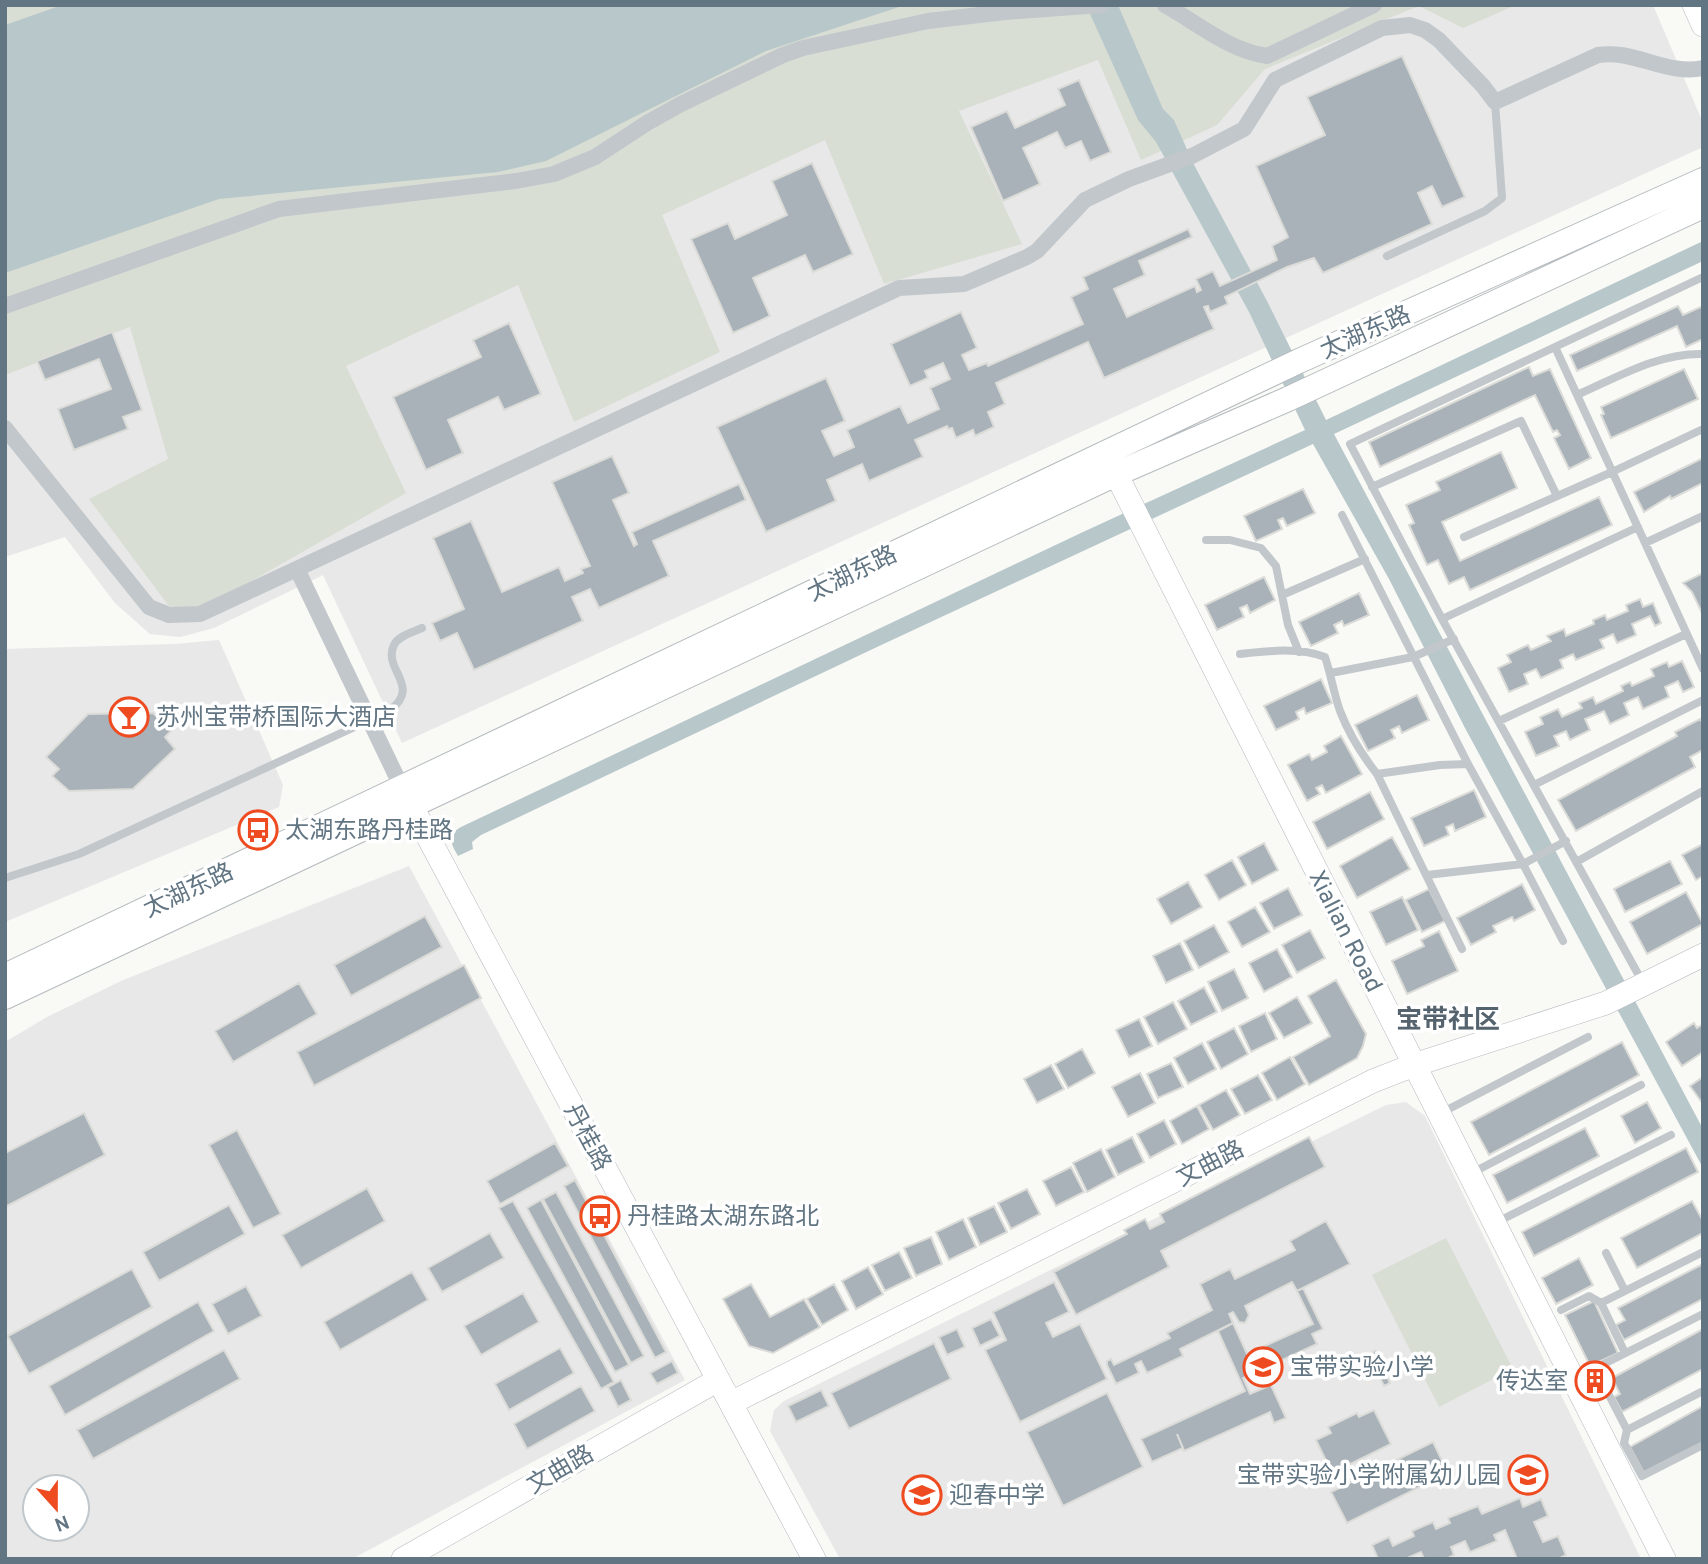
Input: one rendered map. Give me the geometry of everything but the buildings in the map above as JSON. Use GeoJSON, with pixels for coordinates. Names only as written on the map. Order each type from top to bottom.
{"type":"FeatureCollection","features":[{"type":"Feature","properties":{"kind":"main road","name":"太湖东路"},"geometry":{"type":"LineString","coordinates":[[5,997],[40,969],[1111,463],[1276,372],[1703,180]]}},
{"type":"Feature","properties":{"kind":"main road","name":"太湖东路"},"geometry":{"type":"LineString","coordinates":[[1111,463],[1287,399],[1703,206]]}},
{"type":"Feature","properties":{"kind":"main road","name":"太湖东路"},"geometry":{"type":"LineString","coordinates":[[5,976],[40,969]]}},
{"type":"Feature","properties":{"kind":"street"},"geometry":{"type":"LineString","coordinates":[[5,306],[279,209],[516,181],[554,174],[595,157],[681,104],[803,48],[928,21],[1101,5]]}},
{"type":"Feature","properties":{"kind":"street"},"geometry":{"type":"LineString","coordinates":[[1165,5],[1224,41],[1256,55],[1267,56],[1374,5]]}},
{"type":"Feature","properties":{"kind":"street"},"geometry":{"type":"LineString","coordinates":[[1694,5],[1703,25]]}},
{"type":"Feature","properties":{"kind":"street"},"geometry":{"type":"LineString","coordinates":[[5,428],[149,607],[169,615],[200,614],[900,288],[964,284],[1027,257],[1037,251],[1085,200],[1192,156],[1244,129],[1275,80],[1390,26],[1410,25],[1425,30],[1439,40],[1483,86],[1494,102],[1598,55],[1612,52],[1692,70],[1703,68]]}},
{"type":"Feature","properties":{"kind":"street","name":"Xialian Road"},"geometry":{"type":"LineString","coordinates":[[1111,463],[1664,1559]]}},
{"type":"Feature","properties":{"kind":"street"},"geometry":{"type":"LineString","coordinates":[[297,569],[406,797]]}},
{"type":"Feature","properties":{"kind":"street","name":"丹桂路"},"geometry":{"type":"LineString","coordinates":[[406,797],[814,1559]]}},
{"type":"Feature","properties":{"kind":"street","name":"文曲路"},"geometry":{"type":"LineString","coordinates":[[731,1403],[1373,1081],[1414,1065],[1606,1003],[1703,955]]}},
{"type":"Feature","properties":{"kind":"street"},"geometry":{"type":"LineString","coordinates":[[5,970],[40,969]]}},
{"type":"Feature","properties":{"kind":"street"},"geometry":{"type":"LineString","coordinates":[[5,1010],[40,969]]}},
{"type":"Feature","properties":{"kind":"street","name":"文曲路"},"geometry":{"type":"LineString","coordinates":[[403,1559],[718,1380]]}},
{"type":"Feature","properties":{"kind":"lane"},"geometry":{"type":"LineString","coordinates":[[1387,256],[1495,206],[1502,198],[1494,102]]}},
{"type":"Feature","properties":{"kind":"lane"},"geometry":{"type":"LineString","coordinates":[[1641,987],[1578,861],[1499,721],[1450,641],[1442,619],[1350,444],[1703,277]]}},
{"type":"Feature","properties":{"kind":"lane"},"geometry":{"type":"LineString","coordinates":[[1555,347],[1703,669]]}},
{"type":"Feature","properties":{"kind":"lane"},"geometry":{"type":"LineString","coordinates":[[1577,395],[1662,358],[1703,355]]}},
{"type":"Feature","properties":{"kind":"lane"},"geometry":{"type":"LineString","coordinates":[[1373,487],[1521,421],[1557,496]]}},
{"type":"Feature","properties":{"kind":"lane"},"geometry":{"type":"LineString","coordinates":[[1464,537],[1703,429]]}},
{"type":"Feature","properties":{"kind":"lane"},"geometry":{"type":"LineString","coordinates":[[1342,515],[1468,764],[1563,940]]}},
{"type":"Feature","properties":{"kind":"lane"},"geometry":{"type":"LineString","coordinates":[[1645,543],[1703,516]]}},
{"type":"Feature","properties":{"kind":"lane"},"geometry":{"type":"LineString","coordinates":[[1442,619],[1638,527]]}},
{"type":"Feature","properties":{"kind":"lane"},"geometry":{"type":"LineString","coordinates":[[1206,540],[1230,540],[1261,548],[1276,566],[1288,625],[1299,652]]}},
{"type":"Feature","properties":{"kind":"lane"},"geometry":{"type":"LineString","coordinates":[[1282,595],[1365,559]]}},
{"type":"Feature","properties":{"kind":"lane"},"geometry":{"type":"LineString","coordinates":[[5,878],[79,854],[389,710],[402,698],[403,689],[392,655],[394,645],[400,638],[422,628]]}},
{"type":"Feature","properties":{"kind":"lane"},"geometry":{"type":"LineString","coordinates":[[1499,721],[1686,634]]}},
{"type":"Feature","properties":{"kind":"lane"},"geometry":{"type":"LineString","coordinates":[[1331,673],[1413,657],[1450,641]]}},
{"type":"Feature","properties":{"kind":"lane"},"geometry":{"type":"LineString","coordinates":[[1240,654],[1310,652],[1325,657],[1340,710],[1359,752],[1377,774],[1462,949]]}},
{"type":"Feature","properties":{"kind":"lane"},"geometry":{"type":"LineString","coordinates":[[1534,785],[1703,699]]}},
{"type":"Feature","properties":{"kind":"lane"},"geometry":{"type":"LineString","coordinates":[[1377,774],[1468,764]]}},
{"type":"Feature","properties":{"kind":"lane"},"geometry":{"type":"LineString","coordinates":[[1578,861],[1703,791]]}},
{"type":"Feature","properties":{"kind":"lane"},"geometry":{"type":"LineString","coordinates":[[1427,875],[1523,864],[1566,841]]}},
{"type":"Feature","properties":{"kind":"lane"},"geometry":{"type":"LineString","coordinates":[[1439,1114],[1588,1037]]}},
{"type":"Feature","properties":{"kind":"lane"},"geometry":{"type":"LineString","coordinates":[[1469,1174],[1641,1084]]}},
{"type":"Feature","properties":{"kind":"lane"},"geometry":{"type":"LineString","coordinates":[[1494,1223],[1671,1135]]}},
{"type":"Feature","properties":{"kind":"lane"},"geometry":{"type":"LineString","coordinates":[[1601,1304],[1703,1252]]}},
{"type":"Feature","properties":{"kind":"lane"},"geometry":{"type":"LineString","coordinates":[[1606,1253],[1625,1291]]}},
{"type":"Feature","properties":{"kind":"lane"},"geometry":{"type":"LineString","coordinates":[[1562,1310],[1589,1296],[1601,1304],[1625,1353]]}},
{"type":"Feature","properties":{"kind":"lane"},"geometry":{"type":"LineString","coordinates":[[1573,1379],[1703,1314]]}},
{"type":"Feature","properties":{"kind":"lane"},"geometry":{"type":"LineString","coordinates":[[1595,1368],[1627,1430],[1624,1443],[1642,1476],[1703,1445]]}},
{"type":"Feature","properties":{"kind":"lane"},"geometry":{"type":"LineString","coordinates":[[1627,1430],[1703,1391]]}},
{"type":"Feature","properties":{"kind":"shaded area"},"geometry":{"type":"Polygon","coordinates":[[[5,5],[1516,5],[1463,28],[1419,6],[1265,69],[1217,125],[1141,160],[1098,60],[959,111],[1022,244],[884,284],[825,140],[662,215],[720,352],[574,422],[518,285],[346,366],[406,493],[190,616],[168,605],[89,499],[168,459],[130,327],[5,375],[5,5]]]}},
{"type":"Feature","properties":{"kind":"shaded area"},"geometry":{"type":"Polygon","coordinates":[[[62,5],[905,5],[766,51],[546,161],[498,172],[219,199],[5,273],[5,25],[62,5]]]}},
{"type":"Feature","properties":{"kind":"shaded area"},"geometry":{"type":"Polygon","coordinates":[[[1086,5],[1118,5],[1163,109],[1174,120],[1193,163],[1267,301],[1326,420],[1703,241],[1703,261],[1334,434],[1703,1129],[1703,1168],[1465,728],[1389,579],[1313,444],[481,835],[472,842],[473,849],[458,856],[452,844],[452,837],[461,827],[1083,532],[1305,430],[1249,312],[1156,142],[1138,120],[1086,5]]]}},
{"type":"Feature","properties":{"kind":"shaded area"},"geometry":{"type":"Polygon","coordinates":[[[1125,5],[1653,5],[1703,123],[1703,147],[402,743],[323,575],[214,628],[180,637],[150,634],[115,603],[65,537],[5,557],[5,326],[1125,5]]]}},
{"type":"Feature","properties":{"kind":"shaded area","name":"苏州宝带桥国际大酒店"},"geometry":{"type":"Polygon","coordinates":[[[219,640],[283,785],[279,807],[5,922],[5,649],[175,644],[219,640]]]}},
{"type":"Feature","properties":{"kind":"shaded area"},"geometry":{"type":"Polygon","coordinates":[[[409,866],[685,1380],[352,1559],[5,1559],[5,1042],[47,1017],[121,981],[409,866]]]}},
{"type":"Feature","properties":{"kind":"shaded area","name":"宝带实验小学"},"geometry":{"type":"Polygon","coordinates":[[[1406,1102],[1425,1116],[1641,1559],[840,1559],[770,1431],[774,1410],[784,1401],[1386,1105],[1406,1102]]]}},
{"type":"Feature","properties":{"kind":"shaded area"},"geometry":{"type":"Polygon","coordinates":[[[1446,1238],[1513,1369],[1439,1407],[1372,1275],[1446,1238]]]}},
{"type":"Feature","properties":{"kind":"place","name":"苏州宝带桥国际大酒店"},"geometry":{"type":"Point","coordinates":[129,717]}},
{"type":"Feature","properties":{"kind":"place","name":"太湖东路丹桂路"},"geometry":{"type":"Point","coordinates":[258,830]}},
{"type":"Feature","properties":{"kind":"place","name":"丹桂路太湖东路北"},"geometry":{"type":"Point","coordinates":[600,1216]}},
{"type":"Feature","properties":{"kind":"place","name":"宝带实验小学"},"geometry":{"type":"Point","coordinates":[1263,1367]}},
{"type":"Feature","properties":{"kind":"place","name":"传达室"},"geometry":{"type":"Point","coordinates":[1595,1381]}},
{"type":"Feature","properties":{"kind":"place","name":"宝带实验小学附属幼儿园"},"geometry":{"type":"Point","coordinates":[1528,1475]}},
{"type":"Feature","properties":{"kind":"place","name":"迎春中学"},"geometry":{"type":"Point","coordinates":[922,1495]}},
{"type":"Feature","properties":{"kind":"district","name":"宝带社区"},"geometry":{"type":"Point","coordinates":[1448,1019]}}]}
